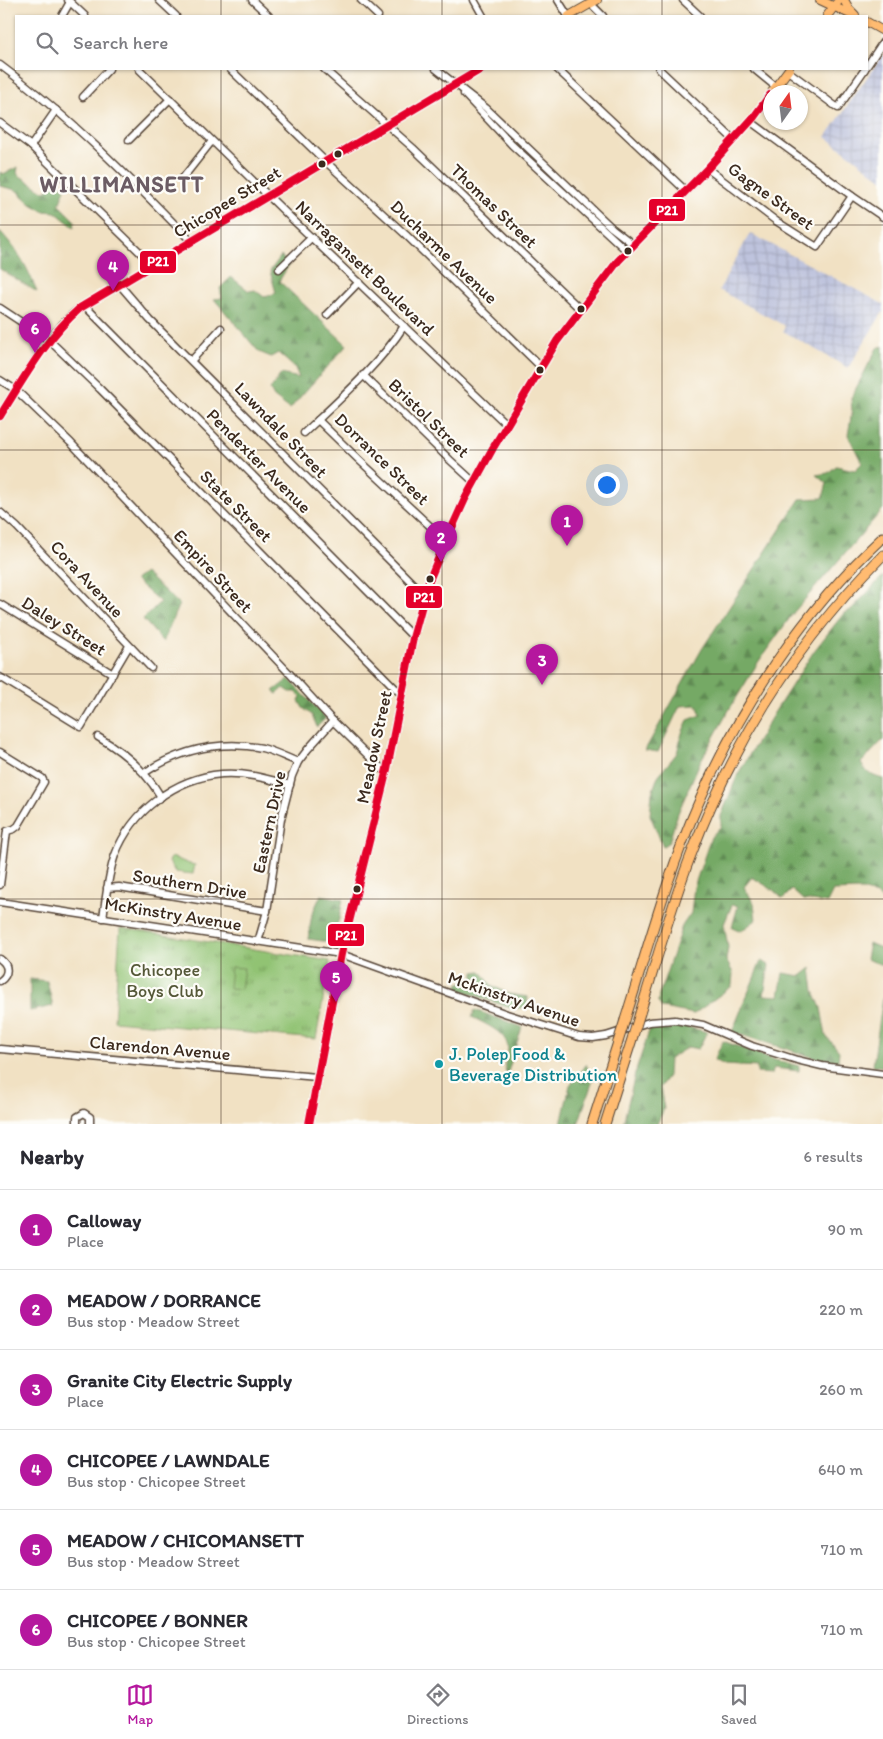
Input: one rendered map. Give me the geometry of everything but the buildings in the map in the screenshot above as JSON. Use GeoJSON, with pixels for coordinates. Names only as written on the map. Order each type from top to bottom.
{"type":"FeatureCollection","features":[{"type":"Feature","properties":{"kind":"highway"},"geometry":{"type":"LineString","coordinates":[[592,1124],[676,860],[698,803],[723,750],[758,691],[797,636],[840,582],[882,537]]}},
{"type":"Feature","properties":{"kind":"highway"},"geometry":{"type":"LineString","coordinates":[[605,1124],[690,855],[718,788],[741,743],[777,684],[811,637],[856,583],[883,555]]}},
{"type":"Feature","properties":{"kind":"highway"},"geometry":{"type":"LineString","coordinates":[[856,583],[883,561]]}},
{"type":"Feature","properties":{"kind":"main road"},"geometry":{"type":"LineString","coordinates":[[820,0],[836,4],[853,15]]}},
{"type":"Feature","properties":{"kind":"main road"},"geometry":{"type":"LineString","coordinates":[[844,0],[848,9],[854,15]]}},
{"type":"Feature","properties":{"kind":"main road"},"geometry":{"type":"LineString","coordinates":[[570,15],[594,2]]}},
{"type":"Feature","properties":{"kind":"main road"},"geometry":{"type":"LineString","coordinates":[[828,15],[836,4]]}},
{"type":"Feature","properties":{"kind":"main road"},"geometry":{"type":"LineString","coordinates":[[868,23],[883,31]]}},
{"type":"Feature","properties":{"kind":"main road","name":"Chicopee Street"},"geometry":{"type":"LineString","coordinates":[[0,416],[50,341],[66,320],[84,305],[478,70]]}},
{"type":"Feature","properties":{"kind":"main road","name":"Meadow Street"},"geometry":{"type":"LineString","coordinates":[[778,85],[788,70]]}},
{"type":"Feature","properties":{"kind":"main road","name":"Meadow Street"},"geometry":{"type":"LineString","coordinates":[[309,1124],[341,954],[386,774],[413,637],[428,583],[446,542],[474,482],[540,366],[580,310],[627,251],[708,169],[763,105]]}},
{"type":"Feature","properties":{"kind":"street"},"geometry":{"type":"LineString","coordinates":[[159,0],[175,15]]}},
{"type":"Feature","properties":{"kind":"street"},"geometry":{"type":"LineString","coordinates":[[252,0],[268,15]]}},
{"type":"Feature","properties":{"kind":"street"},"geometry":{"type":"LineString","coordinates":[[361,0],[377,15]]}},
{"type":"Feature","properties":{"kind":"street"},"geometry":{"type":"LineString","coordinates":[[474,0],[482,15]]}},
{"type":"Feature","properties":{"kind":"street"},"geometry":{"type":"LineString","coordinates":[[558,0],[567,15]]}},
{"type":"Feature","properties":{"kind":"street"},"geometry":{"type":"LineString","coordinates":[[683,0],[699,15]]}},
{"type":"Feature","properties":{"kind":"street"},"geometry":{"type":"LineString","coordinates":[[62,15],[69,1],[84,15]]}},
{"type":"Feature","properties":{"kind":"street"},"geometry":{"type":"LineString","coordinates":[[594,2],[602,15]]}},
{"type":"Feature","properties":{"kind":"street"},"geometry":{"type":"LineString","coordinates":[[868,64],[883,42]]}},
{"type":"Feature","properties":{"kind":"street"},"geometry":{"type":"LineString","coordinates":[[0,66],[56,110],[114,163],[191,241]]}},
{"type":"Feature","properties":{"kind":"street"},"geometry":{"type":"LineString","coordinates":[[83,97],[108,70]]}},
{"type":"Feature","properties":{"kind":"street","name":"Narragansett Boulevard"},"geometry":{"type":"LineString","coordinates":[[141,70],[212,141],[507,425]]}},
{"type":"Feature","properties":{"kind":"street","name":"Ducharme Avenue"},"geometry":{"type":"LineString","coordinates":[[231,70],[325,161],[406,235],[540,366]]}},
{"type":"Feature","properties":{"kind":"street","name":"Thomas Street"},"geometry":{"type":"LineString","coordinates":[[325,70],[438,171],[580,310]]}},
{"type":"Feature","properties":{"kind":"street"},"geometry":{"type":"LineString","coordinates":[[437,70],[544,164],[612,228],[634,245]]}},
{"type":"Feature","properties":{"kind":"street"},"geometry":{"type":"LineString","coordinates":[[558,70],[686,191]]}},
{"type":"Feature","properties":{"kind":"street"},"geometry":{"type":"LineString","coordinates":[[660,70],[734,140]]}},
{"type":"Feature","properties":{"kind":"street"},"geometry":{"type":"LineString","coordinates":[[755,70],[767,85]]}},
{"type":"Feature","properties":{"kind":"street"},"geometry":{"type":"LineString","coordinates":[[788,70],[838,108],[864,70]]}},
{"type":"Feature","properties":{"kind":"street"},"geometry":{"type":"LineString","coordinates":[[129,140],[170,99]]}},
{"type":"Feature","properties":{"kind":"street"},"geometry":{"type":"LineString","coordinates":[[31,146],[56,110]]}},
{"type":"Feature","properties":{"kind":"street"},"geometry":{"type":"LineString","coordinates":[[750,121],[883,217]]}},
{"type":"Feature","properties":{"kind":"street"},"geometry":{"type":"LineString","coordinates":[[0,123],[31,146],[152,264]]}},
{"type":"Feature","properties":{"kind":"street"},"geometry":{"type":"LineString","coordinates":[[501,128],[539,170],[627,251]]}},
{"type":"Feature","properties":{"kind":"street"},"geometry":{"type":"LineString","coordinates":[[182,179],[212,141]]}},
{"type":"Feature","properties":{"kind":"street"},"geometry":{"type":"LineString","coordinates":[[539,170],[544,164]]}},
{"type":"Feature","properties":{"kind":"street","name":"Gagne Street"},"geometry":{"type":"LineString","coordinates":[[708,169],[776,221],[817,247],[852,196]]}},
{"type":"Feature","properties":{"kind":"street"},"geometry":{"type":"LineString","coordinates":[[576,206],[582,200]]}},
{"type":"Feature","properties":{"kind":"street"},"geometry":{"type":"LineString","coordinates":[[280,269],[312,237]]}},
{"type":"Feature","properties":{"kind":"street"},"geometry":{"type":"LineString","coordinates":[[327,315],[359,282]]}},
{"type":"Feature","properties":{"kind":"street","name":"Lawndale Street"},"geometry":{"type":"LineString","coordinates":[[119,284],[150,320],[192,360],[425,596]]}},
{"type":"Feature","properties":{"kind":"street","name":"Pendexter Avenue"},"geometry":{"type":"LineString","coordinates":[[84,305],[413,637]]}},
{"type":"Feature","properties":{"kind":"street","name":"State Street"},"geometry":{"type":"LineString","coordinates":[[0,308],[50,341],[100,389],[401,694]]}},
{"type":"Feature","properties":{"kind":"street"},"geometry":{"type":"LineString","coordinates":[[304,433],[363,375],[395,340],[404,326]]}},
{"type":"Feature","properties":{"kind":"street"},"geometry":{"type":"LineString","coordinates":[[192,360],[221,328]]}},
{"type":"Feature","properties":{"kind":"street","name":"Bristol Street"},"geometry":{"type":"LineString","coordinates":[[363,375],[474,482]]}},
{"type":"Feature","properties":{"kind":"street","name":"Empire Street"},"geometry":{"type":"LineString","coordinates":[[0,380],[16,390],[131,506],[333,721],[386,774]]}},
{"type":"Feature","properties":{"kind":"street","name":"Dorrance Street"},"geometry":{"type":"LineString","coordinates":[[318,420],[446,542]]}},
{"type":"Feature","properties":{"kind":"street","name":"Cora Avenue"},"geometry":{"type":"LineString","coordinates":[[0,512],[17,527],[151,668]]}},
{"type":"Feature","properties":{"kind":"street","name":"Daley Street"},"geometry":{"type":"LineString","coordinates":[[0,604],[112,674]]}},
{"type":"Feature","properties":{"kind":"street"},"geometry":{"type":"LineString","coordinates":[[0,677],[81,727],[129,646]]}},
{"type":"Feature","properties":{"kind":"street","name":"Eastern Drive"},"geometry":{"type":"LineString","coordinates":[[258,942],[267,911],[280,827],[290,785],[298,762],[317,737],[333,721]]}},
{"type":"Feature","properties":{"kind":"street"},"geometry":{"type":"LineString","coordinates":[[98,737],[117,748],[153,783],[161,797]]}},
{"type":"Feature","properties":{"kind":"street"},"geometry":{"type":"LineString","coordinates":[[144,774],[183,752],[214,746],[230,745],[264,749],[298,762]]}},
{"type":"Feature","properties":{"kind":"street"},"geometry":{"type":"LineString","coordinates":[[0,752],[42,778],[44,782],[18,826],[7,831]]}},
{"type":"Feature","properties":{"kind":"street"},"geometry":{"type":"LineString","coordinates":[[103,918],[107,888],[116,853],[129,829],[146,808],[161,797],[191,782],[222,774],[254,776],[290,785]]}},
{"type":"Feature","properties":{"kind":"street"},"geometry":{"type":"LineString","coordinates":[[0,826],[7,831]]}},
{"type":"Feature","properties":{"kind":"street"},"geometry":{"type":"LineString","coordinates":[[0,885],[7,831]]}},
{"type":"Feature","properties":{"kind":"street","name":"Southern Drive"},"geometry":{"type":"LineString","coordinates":[[107,888],[119,887],[267,911]]}},
{"type":"Feature","properties":{"kind":"street","name":"McKinstry Avenue"},"geometry":{"type":"LineString","coordinates":[[0,902],[341,954]]}},
{"type":"Feature","properties":{"kind":"street","name":"Mckinstry Avenue"},"geometry":{"type":"LineString","coordinates":[[341,954],[572,1035],[597,1038],[649,1022],[681,1020],[703,1025],[752,1046],[797,1060],[835,1068],[883,1074]]}},
{"type":"Feature","properties":{"kind":"street"},"geometry":{"type":"LineString","coordinates":[[0,959],[6,965],[7,972],[0,981]]}},
{"type":"Feature","properties":{"kind":"street","name":"Clarendon Avenue"},"geometry":{"type":"LineString","coordinates":[[0,1049],[317,1077]]}},
{"type":"Feature","properties":{"kind":"street"},"geometry":{"type":"LineString","coordinates":[[77,1124],[77,1117],[84,1113],[90,1117],[90,1124]]}},
{"type":"Feature","properties":{"kind":"shaded area"},"geometry":{"type":"Polygon","coordinates":[[[883,54],[883,180],[826,137],[883,54]]]}},
{"type":"Feature","properties":{"kind":"shaded area"},"geometry":{"type":"Polygon","coordinates":[[[750,233],[883,304],[883,312],[848,368],[783,331],[785,326],[719,290],[750,233]]]}},
{"type":"Feature","properties":{"kind":"green space"},"geometry":{"type":"Polygon","coordinates":[[[18,167],[17,174],[45,192],[55,181],[65,189],[59,205],[75,221],[74,227],[55,212],[43,211],[31,204],[16,190],[0,186],[0,172],[3,174],[18,167]]]}},
{"type":"Feature","properties":{"kind":"green space"},"geometry":{"type":"Polygon","coordinates":[[[0,231],[22,260],[37,292],[0,269],[0,231]]]}},
{"type":"Feature","properties":{"kind":"green space"},"geometry":{"type":"Polygon","coordinates":[[[281,256],[289,265],[279,281],[347,345],[290,409],[274,397],[270,390],[281,374],[299,378],[295,368],[278,353],[271,357],[259,352],[214,299],[222,298],[220,288],[231,277],[249,291],[255,290],[264,297],[276,293],[270,271],[281,256]]]}},
{"type":"Feature","properties":{"kind":"green space"},"geometry":{"type":"Polygon","coordinates":[[[883,346],[883,509],[794,612],[759,661],[700,762],[678,813],[669,842],[663,846],[650,815],[652,793],[658,776],[677,753],[682,733],[688,720],[701,715],[697,705],[680,706],[658,752],[645,750],[702,649],[800,499],[823,498],[827,483],[816,475],[828,473],[836,466],[855,470],[862,463],[848,435],[852,411],[851,398],[877,348],[883,346]]]}},
{"type":"Feature","properties":{"kind":"green space"},"geometry":{"type":"Polygon","coordinates":[[[145,573],[179,604],[163,642],[143,619],[160,602],[135,580],[145,573]]]}},
{"type":"Feature","properties":{"kind":"green space"},"geometry":{"type":"Polygon","coordinates":[[[883,576],[883,740],[861,763],[870,774],[883,779],[883,901],[879,896],[862,890],[833,891],[827,903],[803,900],[792,890],[783,899],[773,890],[752,877],[744,887],[754,903],[756,920],[741,931],[732,927],[738,906],[732,905],[724,924],[728,947],[726,960],[733,973],[732,986],[694,1014],[662,1008],[658,1002],[659,995],[682,926],[691,913],[694,887],[711,837],[721,826],[721,816],[738,774],[814,651],[844,613],[851,610],[883,576]]]}},
{"type":"Feature","properties":{"kind":"green space"},"geometry":{"type":"Polygon","coordinates":[[[289,679],[326,718],[317,727],[312,715],[303,708],[299,701],[301,697],[296,692],[290,692],[284,688],[277,694],[273,691],[289,679]]]}},
{"type":"Feature","properties":{"kind":"green space"},"geometry":{"type":"Polygon","coordinates":[[[171,857],[195,865],[193,874],[175,872],[169,862],[171,857]]]}},
{"type":"Feature","properties":{"kind":"green space"},"geometry":{"type":"Polygon","coordinates":[[[321,895],[343,899],[339,919],[330,942],[308,939],[312,914],[321,895]]]}},
{"type":"Feature","properties":{"kind":"green space","name":"Chicopee Boys Club"},"geometry":{"type":"Polygon","coordinates":[[[120,928],[330,961],[316,1039],[114,1021],[120,928]]]}},
{"type":"Feature","properties":{"kind":"green space"},"geometry":{"type":"Polygon","coordinates":[[[869,943],[883,949],[883,965],[866,959],[869,943]]]}},
{"type":"Feature","properties":{"kind":"green space"},"geometry":{"type":"Polygon","coordinates":[[[761,961],[769,965],[764,995],[779,996],[783,973],[801,976],[811,968],[814,991],[821,1008],[826,1036],[839,1051],[838,1061],[819,1059],[732,1032],[761,961]]]}},
{"type":"Feature","properties":{"kind":"green space"},"geometry":{"type":"Polygon","coordinates":[[[231,967],[244,968],[241,989],[229,988],[231,967]]]}},
{"type":"Feature","properties":{"kind":"green space"},"geometry":{"type":"Polygon","coordinates":[[[481,971],[491,985],[509,994],[528,997],[527,1007],[513,1009],[458,989],[459,983],[474,984],[474,972],[481,971]]]}},
{"type":"Feature","properties":{"kind":"green space"},"geometry":{"type":"Polygon","coordinates":[[[30,979],[47,981],[53,1006],[30,1011],[30,979]]]}},
{"type":"Feature","properties":{"kind":"green space"},"geometry":{"type":"Polygon","coordinates":[[[883,997],[883,1067],[873,1065],[883,997]]]}},
{"type":"Feature","properties":{"kind":"green space"},"geometry":{"type":"Polygon","coordinates":[[[475,1010],[522,1027],[507,1075],[505,1063],[508,1048],[506,1042],[503,1036],[492,1027],[472,1017],[475,1010]]]}},
{"type":"Feature","properties":{"kind":"green space"},"geometry":{"type":"Polygon","coordinates":[[[664,1025],[680,1025],[707,1032],[698,1049],[688,1047],[669,1059],[668,1076],[660,1087],[664,1109],[657,1124],[623,1124],[635,1074],[650,1028],[664,1025]]]}},
{"type":"Feature","properties":{"kind":"green space"},"geometry":{"type":"Polygon","coordinates":[[[723,1041],[775,1060],[799,1066],[799,1071],[774,1068],[772,1074],[757,1073],[757,1067],[725,1065],[714,1060],[723,1041]]]}},
{"type":"Feature","properties":{"kind":"green space"},"geometry":{"type":"Polygon","coordinates":[[[586,1064],[593,1080],[578,1124],[561,1124],[570,1085],[586,1064]]]}},
{"type":"Feature","properties":{"kind":"transit line","name":"P21"},"geometry":{"type":"LineString","coordinates":[[0,416],[46,345],[80,308],[479,70]]}},
{"type":"Feature","properties":{"kind":"transit line","name":"P21"},"geometry":{"type":"LineString","coordinates":[[309,1124],[341,954],[387,769],[413,638],[428,583],[441,552],[465,499],[493,448],[557,341],[618,261],[707,169],[763,105]]}},
{"type":"Feature","properties":{"kind":"place","name":"CHICOPEE / LAWNDALE"},"geometry":{"type":"Point","coordinates":[113,291]}},
{"type":"Feature","properties":{"kind":"place","name":"CHICOPEE / BONNER"},"geometry":{"type":"Point","coordinates":[35,353]}},
{"type":"Feature","properties":{"kind":"place","name":"Calloway"},"geometry":{"type":"Point","coordinates":[567,546]}},
{"type":"Feature","properties":{"kind":"place","name":"MEADOW / DORRANCE"},"geometry":{"type":"Point","coordinates":[441,562]}},
{"type":"Feature","properties":{"kind":"place","name":"Granite City Electric Supply"},"geometry":{"type":"Point","coordinates":[542,685]}},
{"type":"Feature","properties":{"kind":"place","name":"MEADOW / CHICOMANSETT"},"geometry":{"type":"Point","coordinates":[336,1002]}},
{"type":"Feature","properties":{"kind":"place","name":"J. Polep Food & Beverage Distribution"},"geometry":{"type":"Point","coordinates":[439,1064]}},
{"type":"Feature","properties":{"kind":"district","name":"WILLIMANSETT"},"geometry":{"type":"Point","coordinates":[122,184]}}]}
